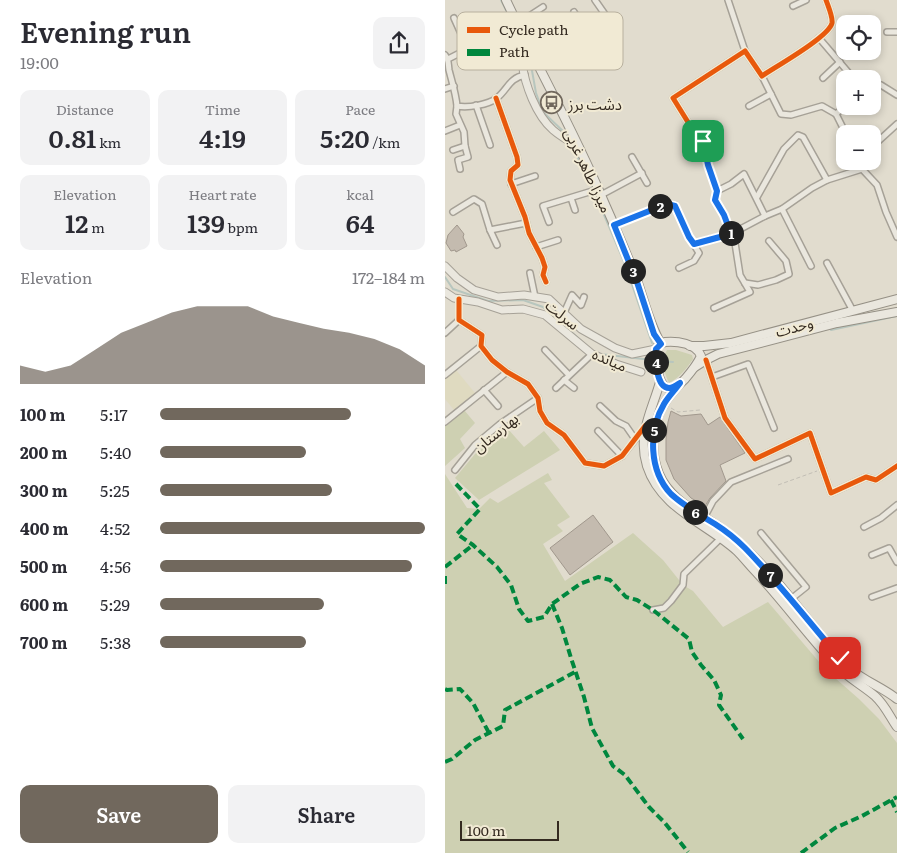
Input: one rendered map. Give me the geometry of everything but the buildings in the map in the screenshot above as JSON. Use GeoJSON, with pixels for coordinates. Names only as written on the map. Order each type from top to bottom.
{"type":"FeatureCollection","features":[{"type":"Feature","properties":{"kind":"main road","name":"میرزا طاهر غربی"},"geometry":{"type":"LineString","coordinates":[[506,0],[512,12]]}},
{"type":"Feature","properties":{"kind":"main road","name":"میرزا طاهر غربی"},"geometry":{"type":"LineString","coordinates":[[539,70],[600,192],[637,282],[658,347]]}},
{"type":"Feature","properties":{"kind":"main road","name":"وحدت"},"geometry":{"type":"LineString","coordinates":[[690,346],[731,343],[897,299]]}},
{"type":"Feature","properties":{"kind":"main road","name":"وحدت"},"geometry":{"type":"LineString","coordinates":[[695,367],[718,354],[837,323],[897,312]]}},
{"type":"Feature","properties":{"kind":"main road"},"geometry":{"type":"LineString","coordinates":[[680,383],[665,388],[660,382],[658,376],[658,347],[672,342],[695,348],[701,356],[695,367],[664,404],[657,420],[653,438],[655,462],[664,484],[671,493],[693,511],[718,526],[742,546],[768,572],[850,669],[897,700]]}},
{"type":"Feature","properties":{"kind":"main road"},"geometry":{"type":"LineString","coordinates":[[660,382],[645,426],[644,442],[651,478],[658,489],[673,505],[739,552],[846,676],[879,701],[897,727]]}},
{"type":"Feature","properties":{"kind":"street"},"geometry":{"type":"LineString","coordinates":[[595,0],[603,12]]}},
{"type":"Feature","properties":{"kind":"street"},"geometry":{"type":"LineString","coordinates":[[728,0],[745,51],[762,76],[781,114],[791,115],[822,106],[836,114]]}},
{"type":"Feature","properties":{"kind":"street"},"geometry":{"type":"LineString","coordinates":[[793,6],[806,0]]}},
{"type":"Feature","properties":{"kind":"street"},"geometry":{"type":"LineString","coordinates":[[762,76],[819,38],[832,25],[826,0]]}},
{"type":"Feature","properties":{"kind":"street"},"geometry":{"type":"LineString","coordinates":[[535,12],[543,7]]}},
{"type":"Feature","properties":{"kind":"street"},"geometry":{"type":"LineString","coordinates":[[454,18],[457,25]]}},
{"type":"Feature","properties":{"kind":"street"},"geometry":{"type":"LineString","coordinates":[[887,32],[897,32]]}},
{"type":"Feature","properties":{"kind":"street"},"geometry":{"type":"LineString","coordinates":[[819,38],[847,70]]}},
{"type":"Feature","properties":{"kind":"street"},"geometry":{"type":"LineString","coordinates":[[714,308],[750,292],[740,275],[735,243],[724,215],[715,200],[717,191],[700,132],[691,127],[673,98],[745,51]]}},
{"type":"Feature","properties":{"kind":"street"},"geometry":{"type":"LineString","coordinates":[[447,57],[454,86],[457,106],[456,114],[464,132],[468,156],[458,160],[460,169]]}},
{"type":"Feature","properties":{"kind":"street"},"geometry":{"type":"LineString","coordinates":[[823,78],[840,62]]}},
{"type":"Feature","properties":{"kind":"street"},"geometry":{"type":"LineString","coordinates":[[523,70],[528,87],[544,120],[552,129],[579,147]]}},
{"type":"Feature","properties":{"kind":"street"},"geometry":{"type":"LineString","coordinates":[[457,106],[477,105],[496,98],[510,82],[519,76],[525,76]]}},
{"type":"Feature","properties":{"kind":"street"},"geometry":{"type":"LineString","coordinates":[[881,85],[897,95]]}},
{"type":"Feature","properties":{"kind":"street"},"geometry":{"type":"LineString","coordinates":[[445,89],[454,86]]}},
{"type":"Feature","properties":{"kind":"street"},"geometry":{"type":"LineString","coordinates":[[749,106],[771,94]]}},
{"type":"Feature","properties":{"kind":"street"},"geometry":{"type":"LineString","coordinates":[[496,98],[517,157],[518,165],[511,170],[511,184],[525,217],[529,233],[543,258],[545,267],[543,275],[546,282]]}},
{"type":"Feature","properties":{"kind":"street"},"geometry":{"type":"LineString","coordinates":[[477,105],[490,145]]}},
{"type":"Feature","properties":{"kind":"street"},"geometry":{"type":"LineString","coordinates":[[881,139],[897,124]]}},
{"type":"Feature","properties":{"kind":"street"},"geometry":{"type":"LineString","coordinates":[[445,131],[460,125]]}},
{"type":"Feature","properties":{"kind":"street"},"geometry":{"type":"LineString","coordinates":[[757,197],[784,148],[798,135],[803,137],[827,180]]}},
{"type":"Feature","properties":{"kind":"street"},"geometry":{"type":"LineString","coordinates":[[453,150],[465,146]]}},
{"type":"Feature","properties":{"kind":"street"},"geometry":{"type":"LineString","coordinates":[[632,157],[647,184]]}},
{"type":"Feature","properties":{"kind":"street"},"geometry":{"type":"LineString","coordinates":[[694,244],[731,234],[782,209],[827,180],[859,170]]}},
{"type":"Feature","properties":{"kind":"street"},"geometry":{"type":"LineString","coordinates":[[863,170],[877,185],[897,237]]}},
{"type":"Feature","properties":{"kind":"street"},"geometry":{"type":"LineString","coordinates":[[549,222],[543,206],[600,192],[642,173]]}},
{"type":"Feature","properties":{"kind":"street"},"geometry":{"type":"LineString","coordinates":[[717,191],[731,184],[744,174],[765,216]]}},
{"type":"Feature","properties":{"kind":"street"},"geometry":{"type":"LineString","coordinates":[[511,184],[535,176]]}},
{"type":"Feature","properties":{"kind":"street"},"geometry":{"type":"LineString","coordinates":[[571,198],[575,210]]}},
{"type":"Feature","properties":{"kind":"street"},"geometry":{"type":"LineString","coordinates":[[453,212],[474,199],[481,204],[497,245]]}},
{"type":"Feature","properties":{"kind":"street"},"geometry":{"type":"LineString","coordinates":[[614,225],[667,204],[675,206],[689,237],[699,253],[694,261],[679,268]]}},
{"type":"Feature","properties":{"kind":"street"},"geometry":{"type":"LineString","coordinates":[[782,209],[811,266]]}},
{"type":"Feature","properties":{"kind":"street"},"geometry":{"type":"LineString","coordinates":[[891,223],[897,218]]}},
{"type":"Feature","properties":{"kind":"street"},"geometry":{"type":"LineString","coordinates":[[490,230],[526,224]]}},
{"type":"Feature","properties":{"kind":"street"},"geometry":{"type":"LineString","coordinates":[[536,247],[558,240]]}},
{"type":"Feature","properties":{"kind":"street"},"geometry":{"type":"LineString","coordinates":[[745,283],[758,285],[789,274],[787,261],[769,241]]}},
{"type":"Feature","properties":{"kind":"street"},"geometry":{"type":"LineString","coordinates":[[827,263],[853,311]]}},
{"type":"Feature","properties":{"kind":"street","name":"سرلت"},"geometry":{"type":"LineString","coordinates":[[445,266],[457,278],[474,290],[498,298],[524,295],[549,299],[581,329],[631,359]]}},
{"type":"Feature","properties":{"kind":"street"},"geometry":{"type":"LineString","coordinates":[[529,273],[535,297]]}},
{"type":"Feature","properties":{"kind":"street","name":"میانده"},"geometry":{"type":"LineString","coordinates":[[445,292],[454,298],[478,302],[502,310],[523,309],[545,315],[592,352],[615,364],[631,359],[641,372]]}},
{"type":"Feature","properties":{"kind":"street"},"geometry":{"type":"LineString","coordinates":[[564,313],[572,295],[581,305],[584,297]]}},
{"type":"Feature","properties":{"kind":"street"},"geometry":{"type":"LineString","coordinates":[[445,334],[459,320],[459,299]]}},
{"type":"Feature","properties":{"kind":"street"},"geometry":{"type":"LineString","coordinates":[[459,320],[482,335],[481,346],[492,360],[507,372],[528,384],[538,398],[540,410],[547,422],[564,435],[585,463],[604,466],[622,456],[645,426]]}},
{"type":"Feature","properties":{"kind":"street"},"geometry":{"type":"LineString","coordinates":[[556,388],[592,352],[598,339]]}},
{"type":"Feature","properties":{"kind":"street"},"geometry":{"type":"LineString","coordinates":[[445,375],[481,346]]}},
{"type":"Feature","properties":{"kind":"street"},"geometry":{"type":"LineString","coordinates":[[631,359],[658,347]]}},
{"type":"Feature","properties":{"kind":"street"},"geometry":{"type":"LineString","coordinates":[[545,350],[569,376]]}},
{"type":"Feature","properties":{"kind":"street"},"geometry":{"type":"LineString","coordinates":[[706,360],[725,418],[755,459],[810,433],[831,493],[866,477],[876,480],[897,466]]}},
{"type":"Feature","properties":{"kind":"street"},"geometry":{"type":"LineString","coordinates":[[712,377],[748,364],[774,428]]}},
{"type":"Feature","properties":{"kind":"street"},"geometry":{"type":"LineString","coordinates":[[445,422],[507,372]]}},
{"type":"Feature","properties":{"kind":"street"},"geometry":{"type":"LineString","coordinates":[[564,380],[574,388]]}},
{"type":"Feature","properties":{"kind":"street"},"geometry":{"type":"LineString","coordinates":[[484,390],[498,406]]}},
{"type":"Feature","properties":{"kind":"street","name":"بهارستان"},"geometry":{"type":"LineString","coordinates":[[455,470],[475,444],[538,398]]}},
{"type":"Feature","properties":{"kind":"street"},"geometry":{"type":"LineString","coordinates":[[599,406],[616,421],[626,426],[635,438]]}},
{"type":"Feature","properties":{"kind":"street"},"geometry":{"type":"LineString","coordinates":[[598,431],[622,456]]}},
{"type":"Feature","properties":{"kind":"street"},"geometry":{"type":"LineString","coordinates":[[704,518],[713,501],[731,482],[788,459]]}},
{"type":"Feature","properties":{"kind":"street"},"geometry":{"type":"LineString","coordinates":[[864,527],[881,518],[897,505]]}},
{"type":"Feature","properties":{"kind":"street"},"geometry":{"type":"LineString","coordinates":[[761,533],[806,587],[791,599]]}},
{"type":"Feature","properties":{"kind":"street"},"geometry":{"type":"LineString","coordinates":[[653,610],[664,608],[683,585],[683,574],[721,538]]}},
{"type":"Feature","properties":{"kind":"street"},"geometry":{"type":"LineString","coordinates":[[872,555],[889,548],[897,562]]}},
{"type":"Feature","properties":{"kind":"street"},"geometry":{"type":"LineString","coordinates":[[872,597],[897,588]]}},
{"type":"Feature","properties":{"kind":"path"},"geometry":{"type":"LineString","coordinates":[[664,404],[678,412],[700,410]]}},
{"type":"Feature","properties":{"kind":"path"},"geometry":{"type":"LineString","coordinates":[[778,485],[822,469]]}},
{"type":"Feature","properties":{"kind":"shaded area"},"geometry":{"type":"Polygon","coordinates":[[[456,370],[475,393],[454,410],[445,399],[445,379],[456,370]]]}},
{"type":"Feature","properties":{"kind":"green space"},"geometry":{"type":"Polygon","coordinates":[[[667,350],[676,350],[692,355],[693,359],[683,372],[669,383],[664,371],[663,362],[667,350]]]}},
{"type":"Feature","properties":{"kind":"green space"},"geometry":{"type":"Polygon","coordinates":[[[464,410],[475,423],[460,439],[465,448],[445,466],[445,426],[464,410]]]}},
{"type":"Feature","properties":{"kind":"green space"},"geometry":{"type":"Polygon","coordinates":[[[507,428],[524,447],[544,431],[560,450],[479,500],[455,478],[475,454],[507,428]]]}},
{"type":"Feature","properties":{"kind":"green space"},"geometry":{"type":"Polygon","coordinates":[[[548,473],[552,480],[544,483],[570,517],[557,525],[563,531],[543,544],[565,581],[633,533],[663,560],[683,585],[693,591],[723,627],[768,602],[826,670],[879,719],[897,743],[897,853],[445,853],[445,474],[467,508],[479,509],[490,498],[498,503],[548,473]]]}},
{"type":"Feature","properties":{"kind":"waterway"},"geometry":{"type":"LineString","coordinates":[[501,0],[507,12]]}},
{"type":"Feature","properties":{"kind":"waterway"},"geometry":{"type":"LineString","coordinates":[[532,70],[536,93],[543,112],[566,134]]}},
{"type":"Feature","properties":{"kind":"waterway"},"geometry":{"type":"LineString","coordinates":[[574,150],[592,186]]}},
{"type":"Feature","properties":{"kind":"waterway"},"geometry":{"type":"LineString","coordinates":[[596,196],[625,264],[652,343]]}},
{"type":"Feature","properties":{"kind":"waterway"},"geometry":{"type":"LineString","coordinates":[[445,277],[453,289],[488,301],[523,300],[543,307],[586,345]]}},
{"type":"Feature","properties":{"kind":"waterway"},"geometry":{"type":"LineString","coordinates":[[831,330],[897,316]]}},
{"type":"Feature","properties":{"kind":"waterway"},"geometry":{"type":"LineString","coordinates":[[600,354],[652,360]]}},
{"type":"Feature","properties":{"kind":"waterway"},"geometry":{"type":"LineString","coordinates":[[659,361],[673,362]]}},
{"type":"Feature","properties":{"kind":"marked path"},"geometry":{"type":"LineString","coordinates":[[456,484],[480,509],[457,534],[473,545],[497,567],[511,585],[519,609],[528,621],[544,617],[552,604],[580,584],[598,577],[610,580],[626,597],[637,600],[653,610],[689,639],[692,652],[714,680],[721,695],[719,705],[743,739]]}},
{"type":"Feature","properties":{"kind":"marked path"},"geometry":{"type":"LineString","coordinates":[[445,567],[473,545]]}},
{"type":"Feature","properties":{"kind":"marked path"},"geometry":{"type":"LineString","coordinates":[[445,576],[445,585]]}},
{"type":"Feature","properties":{"kind":"marked path"},"geometry":{"type":"LineString","coordinates":[[552,604],[562,628],[592,728],[613,766],[625,775],[649,807],[665,823],[688,852]]}},
{"type":"Feature","properties":{"kind":"marked path"},"geometry":{"type":"LineString","coordinates":[[445,762],[452,759],[475,740],[503,726],[505,710],[575,672]]}},
{"type":"Feature","properties":{"kind":"marked path"},"geometry":{"type":"LineString","coordinates":[[445,689],[460,689],[473,703],[489,733]]}},
{"type":"Feature","properties":{"kind":"marked path"},"geometry":{"type":"LineString","coordinates":[[801,853],[835,828],[897,797]]}},
{"type":"Feature","properties":{"kind":"marked path"},"geometry":{"type":"LineString","coordinates":[[891,800],[897,812]]}},
{"type":"Feature","properties":{"kind":"cycle path"},"geometry":{"type":"LineString","coordinates":[[717,191],[700,132],[691,127],[673,98],[745,51],[762,76],[789,59],[812,44],[829,29],[832,21],[826,0]]}},
{"type":"Feature","properties":{"kind":"cycle path"},"geometry":{"type":"LineString","coordinates":[[496,98],[517,157],[518,165],[511,171],[510,180],[525,217],[529,233],[542,258],[545,267],[543,275],[546,282]]}},
{"type":"Feature","properties":{"kind":"cycle path"},"geometry":{"type":"LineString","coordinates":[[459,299],[459,320],[482,335],[481,346],[492,360],[507,372],[528,384],[538,398],[540,411],[547,423],[564,435],[585,463],[604,466],[622,456],[645,426]]}},
{"type":"Feature","properties":{"kind":"cycle path"},"geometry":{"type":"LineString","coordinates":[[706,360],[725,418],[755,459],[810,433],[831,493],[866,477],[876,480],[897,466]]}},
{"type":"Feature","properties":{"kind":"place","name":"دشت برز"},"geometry":{"type":"Point","coordinates":[552,103]}},
{"type":"Feature","properties":{"kind":"route"},"geometry":{"type":"LineString","coordinates":[[703,141],[708,165],[717,191],[715,200],[724,215],[731,234],[694,244],[675,206],[667,204],[614,225],[637,282],[654,334],[661,344],[656,349],[655,354],[660,382],[665,388],[673,387],[680,383],[664,404],[655,426],[653,438],[655,462],[664,484],[671,493],[693,511],[718,526],[742,546],[781,586],[840,658]]}}]}
